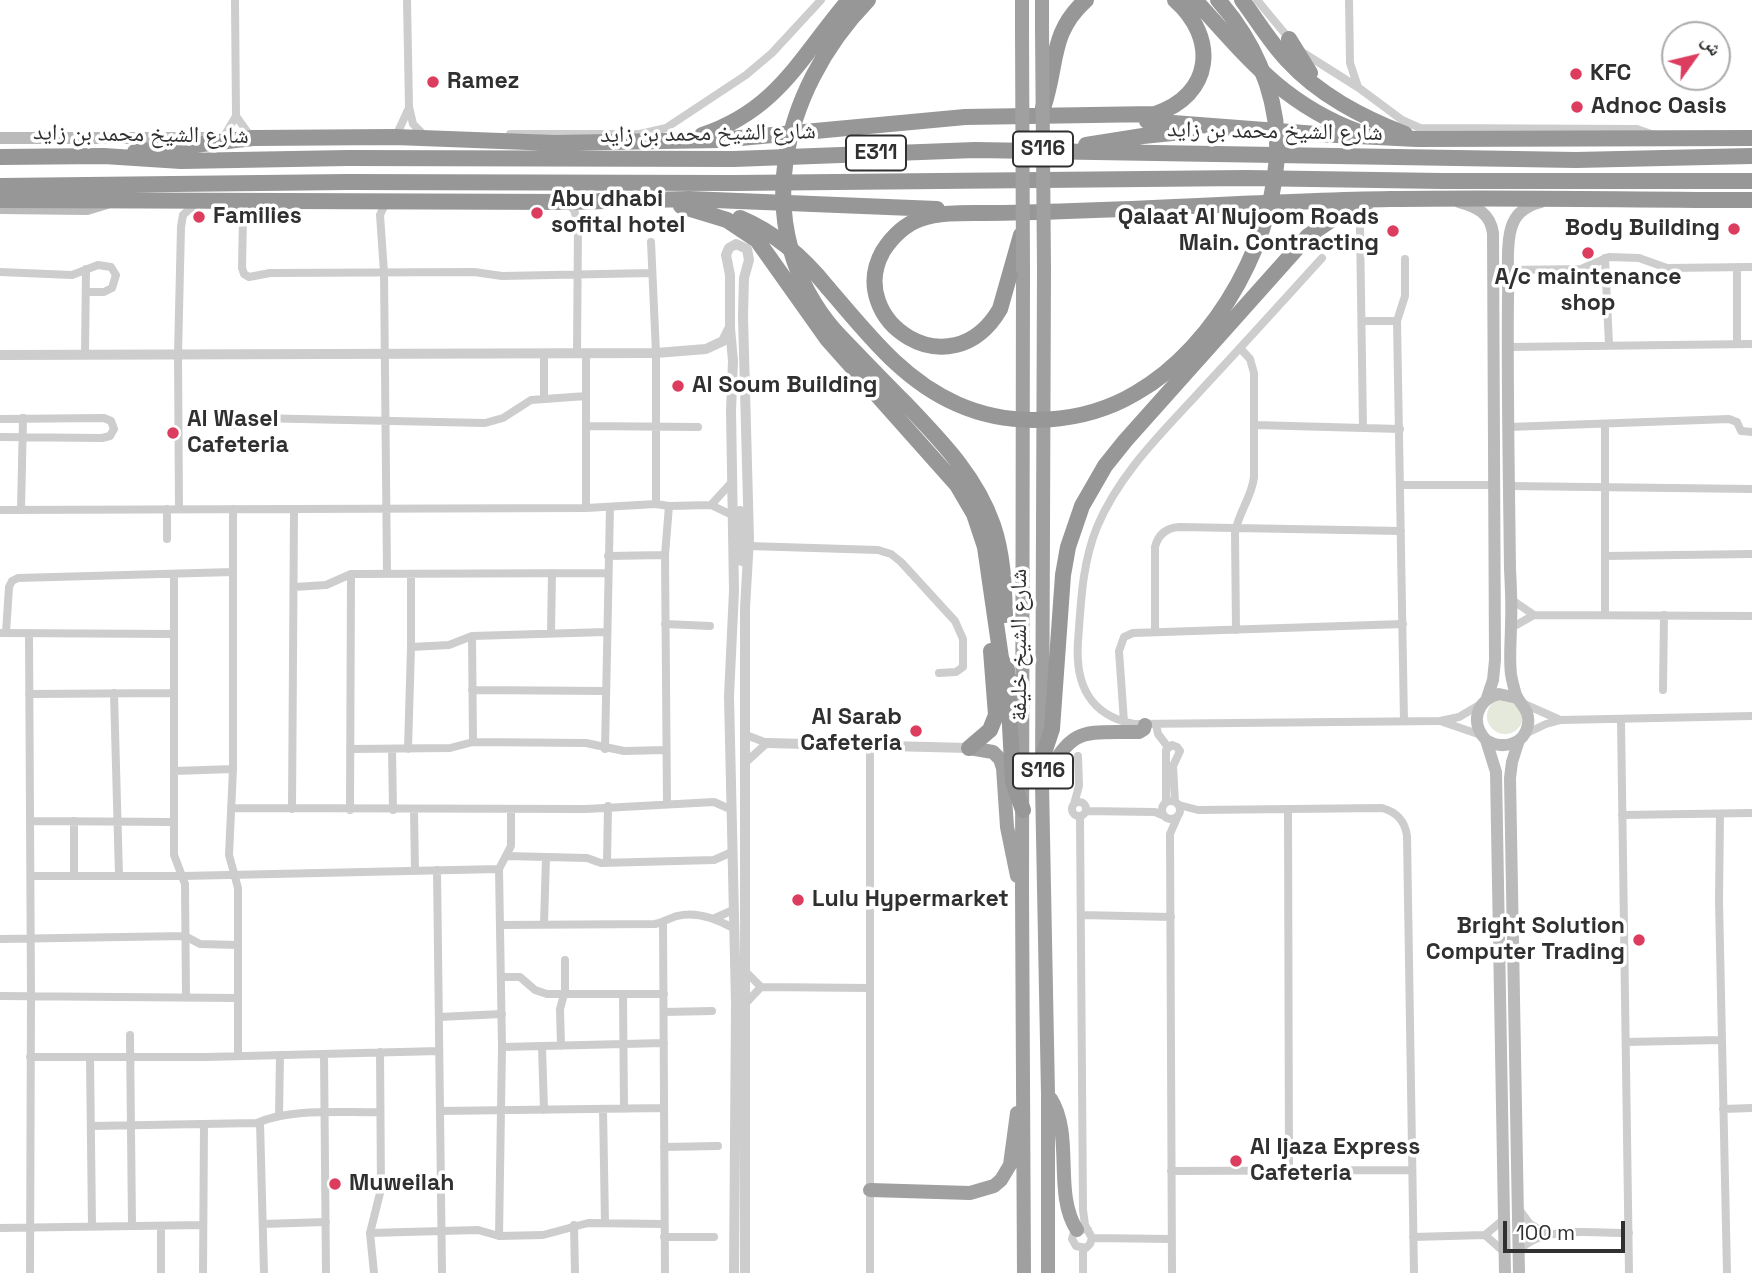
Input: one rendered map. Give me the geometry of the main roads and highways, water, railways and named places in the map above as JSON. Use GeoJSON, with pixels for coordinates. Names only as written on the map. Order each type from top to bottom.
{"type":"FeatureCollection","features":[{"type":"Feature","properties":{"kind":"highway"},"geometry":{"type":"LineString","coordinates":[[682,140],[721,129],[738,121],[770,98],[849,0]]}},
{"type":"Feature","properties":{"kind":"highway"},"geometry":{"type":"LineString","coordinates":[[868,0],[840,33],[814,76],[793,127],[783,173],[784,218],[794,264],[811,299],[835,331],[942,442],[967,473],[994,527],[1002,562],[1013,782],[1023,810]]}},
{"type":"Feature","properties":{"kind":"highway","name":"S116"},"geometry":{"type":"LineString","coordinates":[[1022,0],[1023,226]]}},
{"type":"Feature","properties":{"kind":"highway","name":"S116"},"geometry":{"type":"LineString","coordinates":[[1042,0],[1042,110]]}},
{"type":"Feature","properties":{"kind":"highway"},"geometry":{"type":"LineString","coordinates":[[1042,110],[1051,82],[1059,37],[1065,23],[1086,0]]}},
{"type":"Feature","properties":{"kind":"highway"},"geometry":{"type":"LineString","coordinates":[[104,156],[253,138],[395,137],[554,143],[738,139],[965,117],[1155,114],[1168,110],[1188,95],[1201,73],[1204,48],[1195,22],[1175,0]]}},
{"type":"Feature","properties":{"kind":"highway"},"geometry":{"type":"LineString","coordinates":[[1195,0],[1254,65],[1285,93],[1339,124],[1378,137]]}},
{"type":"Feature","properties":{"kind":"highway"},"geometry":{"type":"LineString","coordinates":[[651,200],[708,207],[747,221],[783,243],[800,257],[899,367],[934,392],[971,410],[1011,419],[1066,417],[1110,406],[1150,384],[1194,344],[1230,297],[1261,230],[1273,186],[1277,140],[1270,96],[1261,68],[1248,42],[1217,0]]}},
{"type":"Feature","properties":{"kind":"highway"},"geometry":{"type":"LineString","coordinates":[[1242,0],[1288,61],[1327,94],[1370,120],[1417,139]]}},
{"type":"Feature","properties":{"kind":"highway"},"geometry":{"type":"LineString","coordinates":[[1289,39],[1306,68],[1327,94]]}},
{"type":"Feature","properties":{"kind":"highway","name":"شارع الشيخ خليفة"},"geometry":{"type":"LineString","coordinates":[[1042,110],[1042,784],[1048,1094],[1048,1273]]}},
{"type":"Feature","properties":{"kind":"highway"},"geometry":{"type":"LineString","coordinates":[[1079,116],[1417,139],[1554,135],[1659,139],[1752,138]]}},
{"type":"Feature","properties":{"kind":"highway"},"geometry":{"type":"LineString","coordinates":[[1056,151],[1143,136],[1251,129]]}},
{"type":"Feature","properties":{"kind":"highway","name":"شارع الشيخ محمد بن زايد"},"geometry":{"type":"LineString","coordinates":[[0,157],[104,156],[181,161],[347,158],[734,159],[975,150],[1576,160],[1752,156]]}},
{"type":"Feature","properties":{"kind":"highway","name":"شارع الشيخ محمد بن زايد"},"geometry":{"type":"LineString","coordinates":[[0,186],[1233,178],[1752,181]]}},
{"type":"Feature","properties":{"kind":"highway"},"geometry":{"type":"LineString","coordinates":[[1726,181],[1752,189]]}},
{"type":"Feature","properties":{"kind":"highway"},"geometry":{"type":"LineString","coordinates":[[0,200],[567,202],[700,199],[974,213]]}},
{"type":"Feature","properties":{"kind":"highway"},"geometry":{"type":"LineString","coordinates":[[1023,226],[1018,268],[993,320],[975,337],[964,343],[941,347],[917,342],[888,320],[878,299],[876,277],[881,254],[888,243],[907,225],[932,216],[1389,199],[1752,200]]}},
{"type":"Feature","properties":{"kind":"highway"},"geometry":{"type":"LineString","coordinates":[[1043,756],[1052,729],[1065,561],[1077,520],[1096,480],[1125,441],[1308,236],[1337,216],[1389,199]]}},
{"type":"Feature","properties":{"kind":"highway"},"geometry":{"type":"LineString","coordinates":[[651,200],[716,215],[757,240],[819,329],[957,485],[978,524],[988,559],[1001,658],[1008,677]]}},
{"type":"Feature","properties":{"kind":"highway","name":"شارع الشيخ خليفة"},"geometry":{"type":"LineString","coordinates":[[1018,268],[1024,1273]]}},
{"type":"Feature","properties":{"kind":"highway"},"geometry":{"type":"LineString","coordinates":[[920,442],[963,509],[980,557],[997,710],[990,730],[969,748]]}},
{"type":"Feature","properties":{"kind":"highway"},"geometry":{"type":"LineString","coordinates":[[1042,784],[1058,754],[1074,738],[1089,733],[1141,732],[1150,725]]}},
{"type":"Feature","properties":{"kind":"highway"},"geometry":{"type":"LineString","coordinates":[[969,748],[993,752],[1001,763],[1009,840],[1022,889]]}},
{"type":"Feature","properties":{"kind":"highway"},"geometry":{"type":"LineString","coordinates":[[1048,1094],[1059,1117],[1068,1209],[1086,1233]]}},
{"type":"Feature","properties":{"kind":"highway"},"geometry":{"type":"LineString","coordinates":[[870,1190],[970,1193],[994,1186],[1010,1165],[1015,1120],[1024,1102]]}},
{"type":"Feature","properties":{"kind":"main road"},"geometry":{"type":"LineString","coordinates":[[0,138],[193,137],[222,140]]}},
{"type":"Feature","properties":{"kind":"main road"},"geometry":{"type":"LineString","coordinates":[[1448,199],[1476,207],[1490,221],[1493,233],[1495,660],[1493,680],[1476,718],[1496,772],[1505,1273]]}},
{"type":"Feature","properties":{"kind":"main road"},"geometry":{"type":"LineString","coordinates":[[0,208],[87,209],[103,206],[112,200]]}},
{"type":"Feature","properties":{"kind":"main road"},"geometry":{"type":"LineString","coordinates":[[1519,1273],[1510,778],[1512,762],[1528,715],[1520,701],[1510,664],[1510,231],[1513,221],[1524,208],[1551,200]]}},
{"type":"Feature","properties":{"kind":"main road"},"geometry":{"type":"LineString","coordinates":[[1495,283],[1502,286],[1504,314],[1508,324]]}},
{"type":"Feature","properties":{"kind":"main road"},"geometry":{"type":"LineString","coordinates":[[1485,700],[1499,694],[1520,701]]}},
{"type":"Feature","properties":{"kind":"main road"},"geometry":{"type":"LineString","coordinates":[[1484,738],[1503,746],[1522,737]]}},
{"type":"Feature","properties":{"kind":"main road"},"geometry":{"type":"LineString","coordinates":[[1500,983],[1508,987],[1508,1011],[1515,1024]]}},
{"type":"Feature","properties":{"kind":"place","name":"KFC"},"geometry":{"type":"Point","coordinates":[1576,74]}},
{"type":"Feature","properties":{"kind":"place","name":"Ramez"},"geometry":{"type":"Point","coordinates":[433,82]}},
{"type":"Feature","properties":{"kind":"place","name":"Adnoc Oasis"},"geometry":{"type":"Point","coordinates":[1577,107]}},
{"type":"Feature","properties":{"kind":"place","name":"Abu dhabi sofital hotel"},"geometry":{"type":"Point","coordinates":[537,213]}},
{"type":"Feature","properties":{"kind":"place","name":"Families"},"geometry":{"type":"Point","coordinates":[199,217]}},
{"type":"Feature","properties":{"kind":"place","name":"Body Building"},"geometry":{"type":"Point","coordinates":[1734,229]}},
{"type":"Feature","properties":{"kind":"place","name":"Qalaat Al Nujoom Roads Main. Contracting"},"geometry":{"type":"Point","coordinates":[1393,231]}},
{"type":"Feature","properties":{"kind":"place","name":"A/c maintenance shop"},"geometry":{"type":"Point","coordinates":[1588,253]}},
{"type":"Feature","properties":{"kind":"place","name":"Al Soum Building"},"geometry":{"type":"Point","coordinates":[678,386]}},
{"type":"Feature","properties":{"kind":"place","name":"Al Wasel Cafeteria"},"geometry":{"type":"Point","coordinates":[173,433]}},
{"type":"Feature","properties":{"kind":"place","name":"Al Sarab Cafeteria"},"geometry":{"type":"Point","coordinates":[916,731]}},
{"type":"Feature","properties":{"kind":"place","name":"Lulu Hypermarket"},"geometry":{"type":"Point","coordinates":[798,900]}},
{"type":"Feature","properties":{"kind":"place","name":"Bright Solution Computer Trading"},"geometry":{"type":"Point","coordinates":[1639,940]}},
{"type":"Feature","properties":{"kind":"place","name":"Al Ijaza Express Cafeteria"},"geometry":{"type":"Point","coordinates":[1236,1161]}},
{"type":"Feature","properties":{"kind":"place","name":"Muweilah"},"geometry":{"type":"Point","coordinates":[335,1184]}}]}
